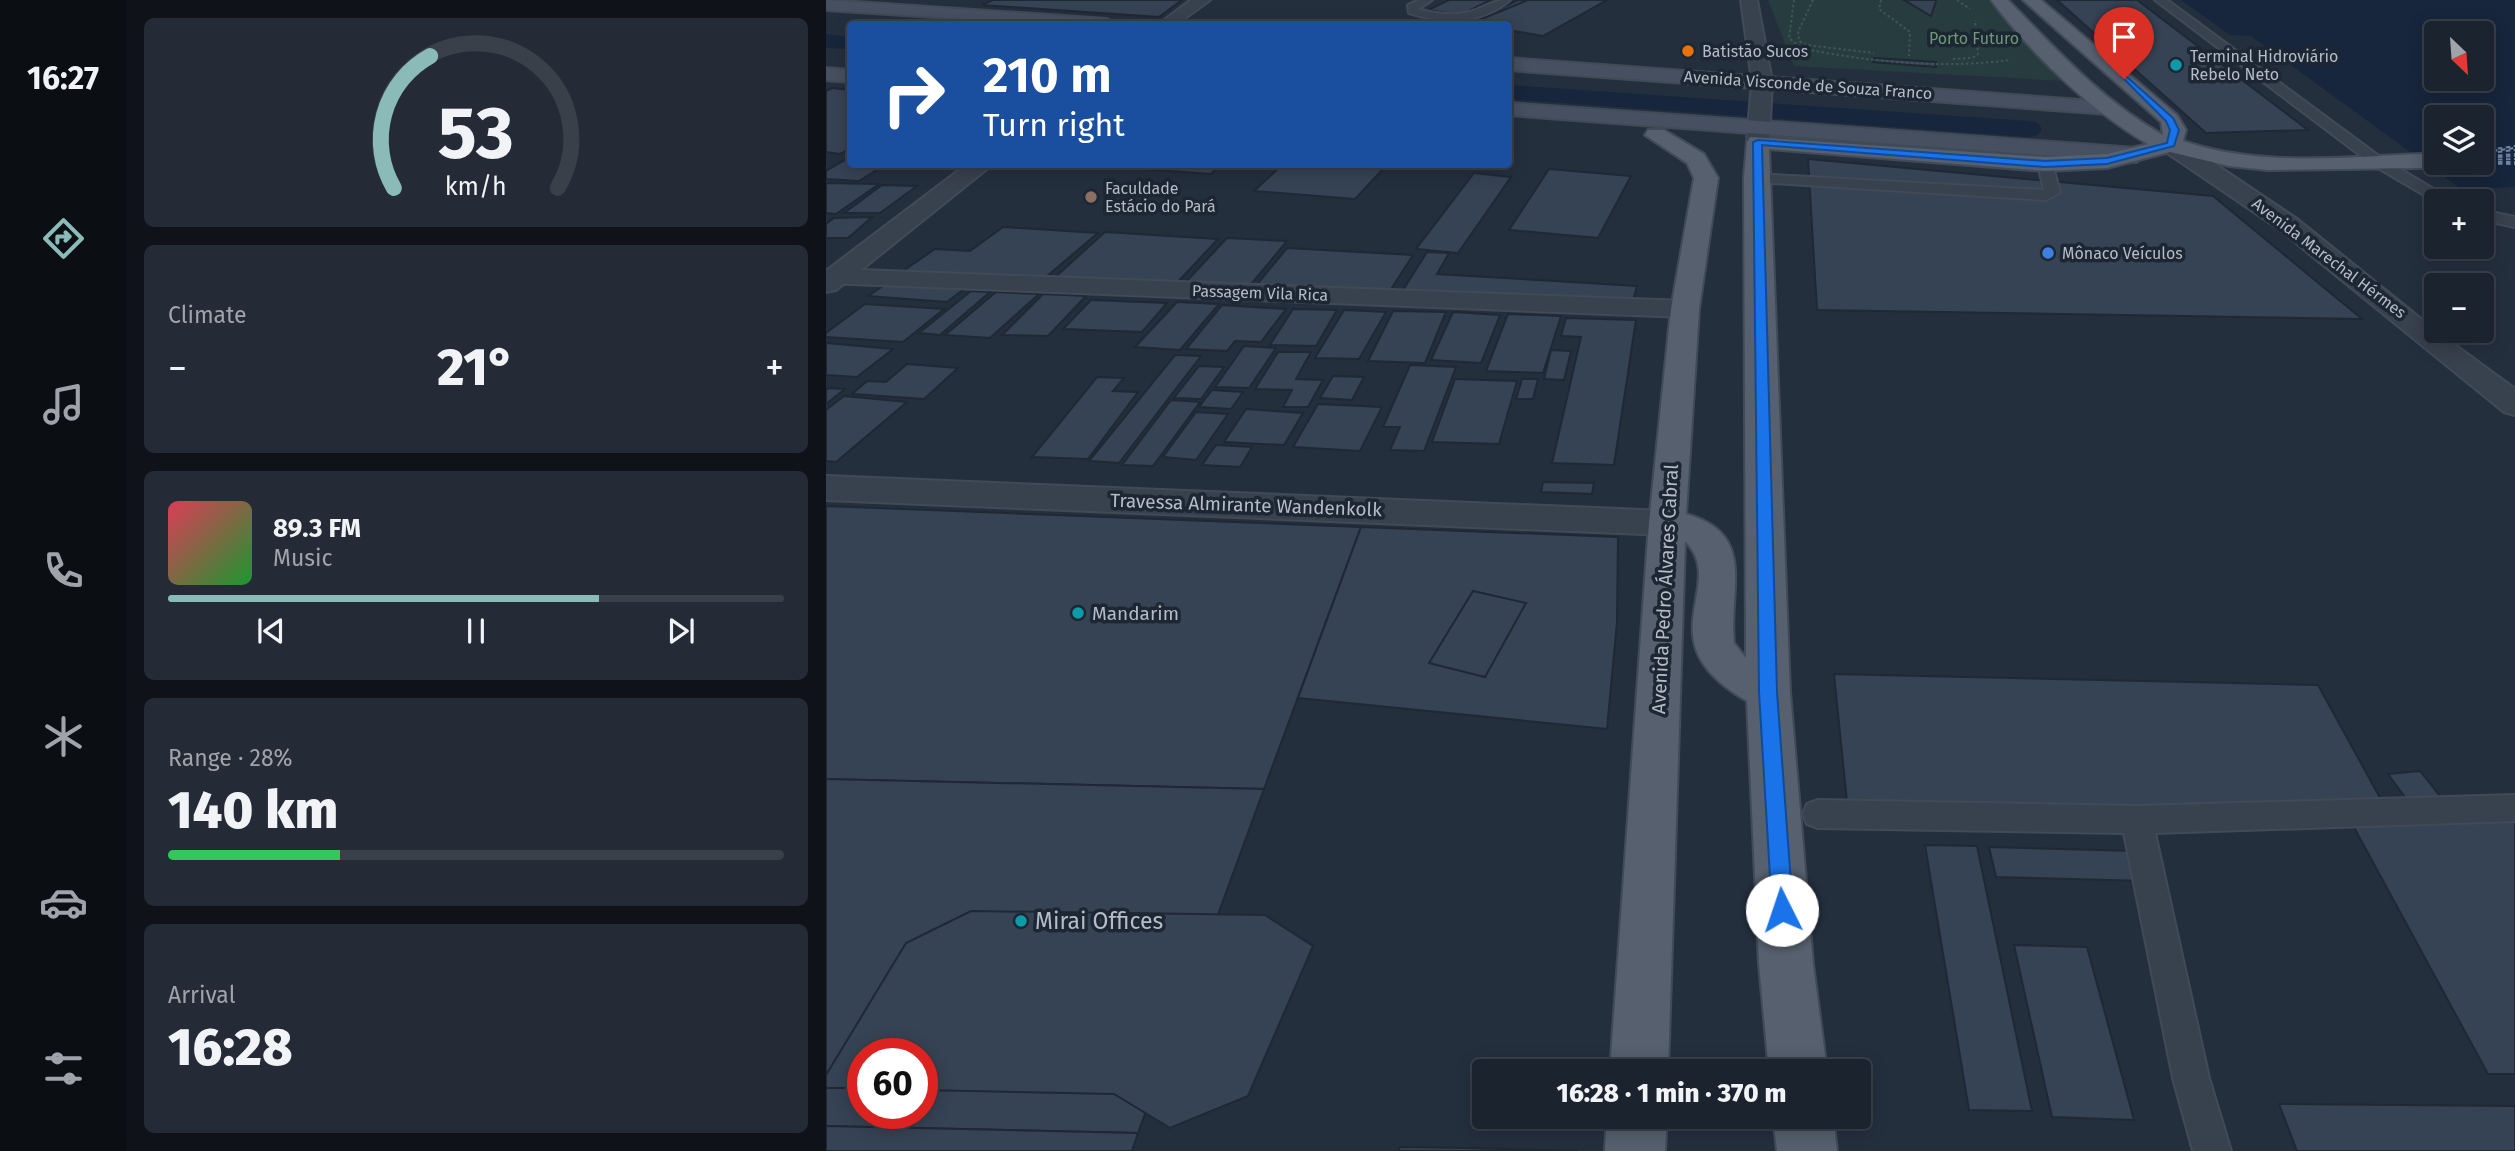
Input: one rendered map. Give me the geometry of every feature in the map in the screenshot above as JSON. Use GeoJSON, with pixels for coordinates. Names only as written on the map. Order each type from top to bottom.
{"type":"FeatureCollection","features":[{"type":"Feature","properties":{"kind":"main road","name":"Avenida Marechal Hérmes"},"geometry":{"type":"LineString","coordinates":[[1999,0],[2108,108],[2143,133],[2171,145]]}},
{"type":"Feature","properties":{"kind":"main road"},"geometry":{"type":"LineString","coordinates":[[2031,0],[2162,111],[2175,130],[2171,145]]}},
{"type":"Feature","properties":{"kind":"main road"},"geometry":{"type":"LineString","coordinates":[[826,5],[1063,21]]}},
{"type":"Feature","properties":{"kind":"main road"},"geometry":{"type":"LineString","coordinates":[[826,20],[847,21]]}},
{"type":"Feature","properties":{"kind":"main road","name":"Avenida Visconde de Souza Franco"},"geometry":{"type":"LineString","coordinates":[[1512,53],[1759,116],[2136,155]]}},
{"type":"Feature","properties":{"kind":"main road"},"geometry":{"type":"LineString","coordinates":[[826,58],[847,60]]}},
{"type":"Feature","properties":{"kind":"main road","name":"Avenida Visconde de Souza Franco"},"geometry":{"type":"LineString","coordinates":[[1512,65],[1759,116],[2045,164],[2098,162],[2136,155]]}},
{"type":"Feature","properties":{"kind":"main road"},"geometry":{"type":"LineString","coordinates":[[826,74],[847,76]]}},
{"type":"Feature","properties":{"kind":"main road","name":"Avenida Visconde de Souza Franco"},"geometry":{"type":"LineString","coordinates":[[1512,123],[1656,135],[1759,116],[2084,87]]}},
{"type":"Feature","properties":{"kind":"main road","name":"Avenida Visconde de Souza Franco"},"geometry":{"type":"LineString","coordinates":[[1512,109],[1759,116],[2108,108]]}},
{"type":"Feature","properties":{"kind":"main road"},"geometry":{"type":"LineString","coordinates":[[1759,116],[1768,692],[1786,964],[1797,1059]]}},
{"type":"Feature","properties":{"kind":"main road","name":"Avenida Pedro Álvares Cabral"},"geometry":{"type":"LineString","coordinates":[[1640,1059],[1667,523],[1685,309],[1706,178],[1696,159],[1656,135]]}},
{"type":"Feature","properties":{"kind":"main road"},"geometry":{"type":"LineString","coordinates":[[2136,155],[2171,145],[2259,163],[2421,161]]}},
{"type":"Feature","properties":{"kind":"main road"},"geometry":{"type":"LineString","coordinates":[[1667,523],[1696,531],[1712,546],[1717,564],[1713,638],[1718,656],[1729,669],[1768,692]]}},
{"type":"Feature","properties":{"kind":"main road"},"geometry":{"type":"LineString","coordinates":[[1635,1151],[1636,1129]]}},
{"type":"Feature","properties":{"kind":"main road"},"geometry":{"type":"LineString","coordinates":[[1804,1129],[1807,1151]]}},
{"type":"Feature","properties":{"kind":"street"},"geometry":{"type":"LineString","coordinates":[[1171,21],[1202,0]]}},
{"type":"Feature","properties":{"kind":"street"},"geometry":{"type":"LineString","coordinates":[[1749,0],[1759,116]]}},
{"type":"Feature","properties":{"kind":"street","name":"Avenida Marechal Hérmes"},"geometry":{"type":"LineString","coordinates":[[2171,145],[2288,224],[2515,405]]}},
{"type":"Feature","properties":{"kind":"street"},"geometry":{"type":"LineString","coordinates":[[830,281],[977,168]]}},
{"type":"Feature","properties":{"kind":"street","name":"Passagem Vila Rica"},"geometry":{"type":"LineString","coordinates":[[830,281],[1685,309]]}},
{"type":"Feature","properties":{"kind":"street","name":"Travessa Almirante Wandenkolk"},"geometry":{"type":"LineString","coordinates":[[826,488],[1667,523]]}},
{"type":"Feature","properties":{"kind":"lane"},"geometry":{"type":"LineString","coordinates":[[1427,0],[1412,7],[1413,11],[1462,18]]}},
{"type":"Feature","properties":{"kind":"lane"},"geometry":{"type":"LineString","coordinates":[[1451,21],[1479,15],[1505,0]]}},
{"type":"Feature","properties":{"kind":"lane"},"geometry":{"type":"LineString","coordinates":[[2160,0],[2378,162],[2425,189]]}},
{"type":"Feature","properties":{"kind":"lane"},"geometry":{"type":"LineString","coordinates":[[1759,116],[2046,195],[2052,192],[2045,164]]}},
{"type":"Feature","properties":{"kind":"lane"},"geometry":{"type":"LineString","coordinates":[[2494,218],[2515,222]]}},
{"type":"Feature","properties":{"kind":"lane"},"geometry":{"type":"LineString","coordinates":[[1818,814],[2137,820],[2515,808]]}},
{"type":"Feature","properties":{"kind":"lane"},"geometry":{"type":"LineString","coordinates":[[2137,820],[2191,1078],[2212,1151]]}},
{"type":"Feature","properties":{"kind":"path"},"geometry":{"type":"LineString","coordinates":[[1794,0],[1789,38],[1800,47],[1839,54],[1971,63],[2008,62],[2016,58]]}},
{"type":"Feature","properties":{"kind":"path"},"geometry":{"type":"LineString","coordinates":[[1813,0],[1798,32],[1799,41],[1805,45],[1882,54]]}},
{"type":"Feature","properties":{"kind":"path"},"geometry":{"type":"LineString","coordinates":[[1881,0],[1879,9],[1910,31],[1914,40],[1909,56]]}},
{"type":"Feature","properties":{"kind":"path"},"geometry":{"type":"LineString","coordinates":[[1947,58],[1972,58],[1979,50],[1975,14],[1956,0]]}},
{"type":"Feature","properties":{"kind":"green space","name":"Porto Futuro"},"geometry":{"type":"Polygon","coordinates":[[[1768,0],[1992,0],[2064,81],[1794,66],[1768,0]]]}},
{"type":"Feature","properties":{"kind":"water"},"geometry":{"type":"Polygon","coordinates":[[[2181,0],[2515,0],[2515,187],[2461,189],[2442,175],[2494,175],[2494,105],[2424,105],[2424,162],[2251,36],[2230,35],[2181,0]]]}},
{"type":"Feature","properties":{"kind":"building"},"geometry":{"type":"Polygon","coordinates":[[[993,0],[1182,0],[1159,17],[982,5],[993,0]]]}},
{"type":"Feature","properties":{"kind":"building"},"geometry":{"type":"Polygon","coordinates":[[[1449,0],[1491,0],[1460,15],[1428,10],[1449,0]]]}},
{"type":"Feature","properties":{"kind":"building"},"geometry":{"type":"Polygon","coordinates":[[[1518,0],[1528,0],[1501,14],[1493,12],[1518,0]]]}},
{"type":"Feature","properties":{"kind":"building"},"geometry":{"type":"Polygon","coordinates":[[[1528,0],[1607,0],[1543,36],[1512,31],[1512,21],[1476,21],[1528,0]]]}},
{"type":"Feature","properties":{"kind":"building"},"geometry":{"type":"Polygon","coordinates":[[[1904,0],[1935,0],[1936,1],[1931,16],[1904,0]]]}},
{"type":"Feature","properties":{"kind":"building","name":"Terminal Hidroviário Rebelo Neto"},"geometry":{"type":"Polygon","coordinates":[[[2057,0],[2137,0],[2308,130],[2206,133],[2057,0]]]}},
{"type":"Feature","properties":{"kind":"building"},"geometry":{"type":"Polygon","coordinates":[[[1874,58],[1936,62],[1936,67],[1873,62],[1874,58]]]}},
{"type":"Feature","properties":{"kind":"building"},"geometry":{"type":"Polygon","coordinates":[[[832,88],[847,90],[847,150],[840,154],[826,152],[826,91],[832,88]]]}},
{"type":"Feature","properties":{"kind":"building"},"geometry":{"type":"Polygon","coordinates":[[[847,159],[847,168],[880,168],[859,181],[826,179],[826,171],[847,159]]]}},
{"type":"Feature","properties":{"kind":"building","name":"Mônaco Veículos"},"geometry":{"type":"Polygon","coordinates":[[[1808,159],[2213,196],[2362,319],[1817,310],[1808,159]]]}},
{"type":"Feature","properties":{"kind":"building"},"geometry":{"type":"Polygon","coordinates":[[[1129,168],[1217,168],[1211,174],[1129,168]]]}},
{"type":"Feature","properties":{"kind":"building"},"geometry":{"type":"Polygon","coordinates":[[[1279,168],[1384,168],[1355,199],[1254,191],[1279,168]]]}},
{"type":"Feature","properties":{"kind":"building"},"geometry":{"type":"Polygon","coordinates":[[[1549,169],[1631,176],[1598,238],[1509,230],[1549,169]]]}},
{"type":"Feature","properties":{"kind":"building"},"geometry":{"type":"Polygon","coordinates":[[[1474,173],[1511,177],[1458,253],[1416,249],[1474,173]]]}},
{"type":"Feature","properties":{"kind":"building"},"geometry":{"type":"Polygon","coordinates":[[[826,183],[879,184],[836,214],[826,213],[826,183]]]}},
{"type":"Feature","properties":{"kind":"building"},"geometry":{"type":"Polygon","coordinates":[[[882,185],[917,186],[880,213],[844,213],[882,185]]]}},
{"type":"Feature","properties":{"kind":"building"},"geometry":{"type":"Polygon","coordinates":[[[872,217],[848,238],[826,238],[826,224],[834,218],[872,217]]]}},
{"type":"Feature","properties":{"kind":"building"},"geometry":{"type":"Polygon","coordinates":[[[1003,227],[1098,233],[1040,282],[903,271],[935,249],[970,251],[1003,227]]]}},
{"type":"Feature","properties":{"kind":"building"},"geometry":{"type":"Polygon","coordinates":[[[1105,232],[1218,239],[1173,287],[1052,280],[1105,232]]]}},
{"type":"Feature","properties":{"kind":"building"},"geometry":{"type":"Polygon","coordinates":[[[1227,238],[1287,241],[1247,289],[1183,285],[1227,238]]]}},
{"type":"Feature","properties":{"kind":"building"},"geometry":{"type":"Polygon","coordinates":[[[1287,248],[1413,255],[1388,294],[1255,287],[1287,248]]]}},
{"type":"Feature","properties":{"kind":"building"},"geometry":{"type":"Polygon","coordinates":[[[1427,252],[1449,253],[1437,274],[1637,286],[1632,304],[1403,290],[1427,252]]]}},
{"type":"Feature","properties":{"kind":"building"},"geometry":{"type":"Polygon","coordinates":[[[886,284],[964,289],[947,302],[868,296],[886,284]]]}},
{"type":"Feature","properties":{"kind":"building"},"geometry":{"type":"Polygon","coordinates":[[[971,291],[990,292],[940,335],[919,333],[971,291]]]}},
{"type":"Feature","properties":{"kind":"building"},"geometry":{"type":"Polygon","coordinates":[[[996,292],[1039,294],[990,338],[945,335],[996,292]]]}},
{"type":"Feature","properties":{"kind":"building"},"geometry":{"type":"Polygon","coordinates":[[[1043,294],[1086,296],[1048,336],[1002,335],[1043,294]]]}},
{"type":"Feature","properties":{"kind":"building"},"geometry":{"type":"Polygon","coordinates":[[[1091,300],[1167,303],[1142,332],[1063,329],[1091,300]]]}},
{"type":"Feature","properties":{"kind":"building"},"geometry":{"type":"Polygon","coordinates":[[[1177,302],[1219,304],[1180,350],[1135,347],[1177,302]]]}},
{"type":"Feature","properties":{"kind":"building"},"geometry":{"type":"Polygon","coordinates":[[[865,304],[944,309],[903,342],[826,337],[826,333],[865,304]]]}},
{"type":"Feature","properties":{"kind":"building"},"geometry":{"type":"Polygon","coordinates":[[[1222,305],[1286,309],[1261,342],[1235,341],[1227,351],[1186,349],[1222,305]]]}},
{"type":"Feature","properties":{"kind":"building"},"geometry":{"type":"Polygon","coordinates":[[[1293,309],[1337,310],[1316,346],[1270,345],[1293,309]]]}},
{"type":"Feature","properties":{"kind":"building"},"geometry":{"type":"Polygon","coordinates":[[[1344,310],[1386,312],[1359,359],[1315,358],[1344,310]]]}},
{"type":"Feature","properties":{"kind":"building"},"geometry":{"type":"Polygon","coordinates":[[[1393,311],[1446,312],[1425,363],[1368,361],[1393,311]]]}},
{"type":"Feature","properties":{"kind":"building"},"geometry":{"type":"Polygon","coordinates":[[[1453,312],[1500,315],[1481,363],[1431,360],[1453,312]]]}},
{"type":"Feature","properties":{"kind":"building"},"geometry":{"type":"Polygon","coordinates":[[[1508,314],[1561,316],[1543,373],[1486,371],[1508,314]]]}},
{"type":"Feature","properties":{"kind":"building"},"geometry":{"type":"Polygon","coordinates":[[[1566,318],[1636,320],[1614,465],[1552,463],[1581,337],[1561,336],[1566,318]]]}},
{"type":"Feature","properties":{"kind":"building"},"geometry":{"type":"Polygon","coordinates":[[[826,343],[893,349],[857,377],[826,375],[826,343]]]}},
{"type":"Feature","properties":{"kind":"building"},"geometry":{"type":"Polygon","coordinates":[[[1244,346],[1276,348],[1249,388],[1215,387],[1244,346]]]}},
{"type":"Feature","properties":{"kind":"building"},"geometry":{"type":"Polygon","coordinates":[[[1551,350],[1571,351],[1564,380],[1544,379],[1551,350]]]}},
{"type":"Feature","properties":{"kind":"building"},"geometry":{"type":"Polygon","coordinates":[[[1278,352],[1311,352],[1296,379],[1323,380],[1308,407],[1283,407],[1292,390],[1255,389],[1278,352]]]}},
{"type":"Feature","properties":{"kind":"building"},"geometry":{"type":"Polygon","coordinates":[[[1175,355],[1201,356],[1119,463],[1089,461],[1175,355]]]}},
{"type":"Feature","properties":{"kind":"building"},"geometry":{"type":"Polygon","coordinates":[[[907,364],[958,368],[924,399],[852,394],[867,381],[886,382],[907,364]]]}},
{"type":"Feature","properties":{"kind":"building"},"geometry":{"type":"Polygon","coordinates":[[[1410,365],[1456,367],[1424,451],[1390,450],[1400,427],[1383,427],[1410,365]]]}},
{"type":"Feature","properties":{"kind":"building"},"geometry":{"type":"Polygon","coordinates":[[[1199,366],[1224,367],[1201,399],[1174,398],[1199,366]]]}},
{"type":"Feature","properties":{"kind":"building"},"geometry":{"type":"Polygon","coordinates":[[[1333,376],[1364,377],[1352,400],[1320,398],[1333,376]]]}},
{"type":"Feature","properties":{"kind":"building"},"geometry":{"type":"Polygon","coordinates":[[[1097,377],[1124,378],[1113,391],[1138,392],[1088,459],[1032,457],[1097,377]]]}},
{"type":"Feature","properties":{"kind":"building"},"geometry":{"type":"Polygon","coordinates":[[[1455,379],[1517,381],[1499,444],[1432,442],[1455,379]]]}},
{"type":"Feature","properties":{"kind":"building"},"geometry":{"type":"Polygon","coordinates":[[[1522,379],[1538,379],[1533,399],[1516,399],[1522,379]]]}},
{"type":"Feature","properties":{"kind":"building"},"geometry":{"type":"Polygon","coordinates":[[[845,389],[826,404],[826,390],[845,389]]]}},
{"type":"Feature","properties":{"kind":"building"},"geometry":{"type":"Polygon","coordinates":[[[1212,390],[1243,392],[1231,409],[1199,407],[1212,390]]]}},
{"type":"Feature","properties":{"kind":"building"},"geometry":{"type":"Polygon","coordinates":[[[844,396],[907,402],[836,462],[826,461],[826,410],[844,396]]]}},
{"type":"Feature","properties":{"kind":"building"},"geometry":{"type":"Polygon","coordinates":[[[1171,400],[1200,402],[1153,466],[1122,465],[1171,400]]]}},
{"type":"Feature","properties":{"kind":"building"},"geometry":{"type":"Polygon","coordinates":[[[1318,404],[1382,407],[1360,451],[1293,447],[1318,404]]]}},
{"type":"Feature","properties":{"kind":"building"},"geometry":{"type":"Polygon","coordinates":[[[1246,409],[1303,413],[1284,445],[1224,442],[1246,409]]]}},
{"type":"Feature","properties":{"kind":"building"},"geometry":{"type":"Polygon","coordinates":[[[1196,412],[1228,414],[1196,460],[1163,457],[1196,412]]]}},
{"type":"Feature","properties":{"kind":"building"},"geometry":{"type":"Polygon","coordinates":[[[1216,445],[1252,447],[1240,467],[1202,465],[1216,445]]]}},
{"type":"Feature","properties":{"kind":"building"},"geometry":{"type":"Polygon","coordinates":[[[1543,482],[1594,483],[1592,494],[1541,492],[1543,482]]]}},
{"type":"Feature","properties":{"kind":"building","name":"Mandarim"},"geometry":{"type":"Polygon","coordinates":[[[826,506],[1361,527],[1264,789],[826,779],[826,506]]]}},
{"type":"Feature","properties":{"kind":"building"},"geometry":{"type":"Polygon","coordinates":[[[1361,527],[1618,537],[1617,622],[1607,729],[1298,698],[1361,527]]]}},
{"type":"Feature","properties":{"kind":"building"},"geometry":{"type":"Polygon","coordinates":[[[1473,591],[1526,603],[1485,677],[1429,663],[1473,591]]]}},
{"type":"Feature","properties":{"kind":"building"},"geometry":{"type":"Polygon","coordinates":[[[1834,674],[2318,685],[2390,816],[1847,802],[1834,674]]]}},
{"type":"Feature","properties":{"kind":"building"},"geometry":{"type":"Polygon","coordinates":[[[2420,771],[2444,801],[2410,804],[2388,774],[2420,771]]]}},
{"type":"Feature","properties":{"kind":"building","name":"Mirai Offices"},"geometry":{"type":"Polygon","coordinates":[[[826,779],[1264,789],[1138,1133],[938,1129],[938,1038],[847,1038],[847,1126],[826,1126],[826,779]]]}},
{"type":"Feature","properties":{"kind":"building"},"geometry":{"type":"Polygon","coordinates":[[[2350,820],[2515,820],[2515,1074],[2488,1074],[2350,820]]]}},
{"type":"Feature","properties":{"kind":"building"},"geometry":{"type":"Polygon","coordinates":[[[1925,845],[1977,846],[2032,1111],[1969,1110],[1925,845]]]}},
{"type":"Feature","properties":{"kind":"building"},"geometry":{"type":"Polygon","coordinates":[[[1989,847],[2137,851],[2147,881],[1996,877],[1989,847]]]}},
{"type":"Feature","properties":{"kind":"building"},"geometry":{"type":"Polygon","coordinates":[[[971,911],[1265,915],[1313,946],[1248,1096],[1170,1128],[1114,1094],[938,1090],[938,1038],[848,1038],[906,943],[971,911]]]}},
{"type":"Feature","properties":{"kind":"building"},"geometry":{"type":"Polygon","coordinates":[[[2014,945],[2087,947],[2134,1120],[2052,1117],[2014,945]]]}},
{"type":"Feature","properties":{"kind":"building"},"geometry":{"type":"Polygon","coordinates":[[[847,1040],[847,1088],[826,1088],[826,1075],[847,1040]]]}},
{"type":"Feature","properties":{"kind":"building"},"geometry":{"type":"Polygon","coordinates":[[[2279,1104],[2515,1106],[2515,1151],[2297,1151],[2279,1104]]]}},
{"type":"Feature","properties":{"kind":"building"},"geometry":{"type":"Polygon","coordinates":[[[826,1126],[847,1126],[847,1129],[1138,1133],[1132,1151],[826,1151],[826,1126]]]}},
{"type":"Feature","properties":{"kind":"building"},"geometry":{"type":"Polygon","coordinates":[[[1399,1147],[1466,1148],[1578,1151],[1399,1151],[1399,1147]]]}},
{"type":"Feature","properties":{"kind":"waterway"},"geometry":{"type":"LineString","coordinates":[[826,41],[847,43]]}},
{"type":"Feature","properties":{"kind":"waterway"},"geometry":{"type":"LineString","coordinates":[[1512,92],[2029,129]]}},
{"type":"Feature","properties":{"kind":"ferry route"},"geometry":{"type":"LineString","coordinates":[[2494,149],[2515,146]]}},
{"type":"Feature","properties":{"kind":"ferry route"},"geometry":{"type":"LineString","coordinates":[[2494,151],[2515,148]]}},
{"type":"Feature","properties":{"kind":"ferry route"},"geometry":{"type":"LineString","coordinates":[[2494,153],[2515,150]]}},
{"type":"Feature","properties":{"kind":"ferry route"},"geometry":{"type":"LineString","coordinates":[[2494,156],[2515,154]]}},
{"type":"Feature","properties":{"kind":"ferry route"},"geometry":{"type":"LineString","coordinates":[[2494,157],[2515,156]]}},
{"type":"Feature","properties":{"kind":"ferry route"},"geometry":{"type":"LineString","coordinates":[[2494,160],[2515,159]]}},
{"type":"Feature","properties":{"kind":"ferry route"},"geometry":{"type":"LineString","coordinates":[[2494,162],[2515,162]]}},
{"type":"Feature","properties":{"kind":"ferry route"},"geometry":{"type":"LineString","coordinates":[[2494,164],[2515,164]]}},
{"type":"Feature","properties":{"kind":"place","name":"Batistão Sucos"},"geometry":{"type":"Point","coordinates":[1688,51]}},
{"type":"Feature","properties":{"kind":"place","name":"Terminal Hidroviário Rebelo Neto"},"geometry":{"type":"Point","coordinates":[2176,65]}},
{"type":"Feature","properties":{"kind":"place","name":"Faculdade Estácio do Pará"},"geometry":{"type":"Point","coordinates":[1091,197]}},
{"type":"Feature","properties":{"kind":"place","name":"Mônaco Veículos"},"geometry":{"type":"Point","coordinates":[2048,253]}},
{"type":"Feature","properties":{"kind":"place","name":"Mandarim"},"geometry":{"type":"Point","coordinates":[1078,613]}},
{"type":"Feature","properties":{"kind":"place","name":"Mirai Offices"},"geometry":{"type":"Point","coordinates":[1021,921]}},
{"type":"Feature","properties":{"kind":"route"},"geometry":{"type":"LineString","coordinates":[[1782,910],[1768,692],[1756,178],[1758,142],[2045,164],[2107,161],[2171,145],[2175,130],[2170,119],[2124,79]]}}]}
